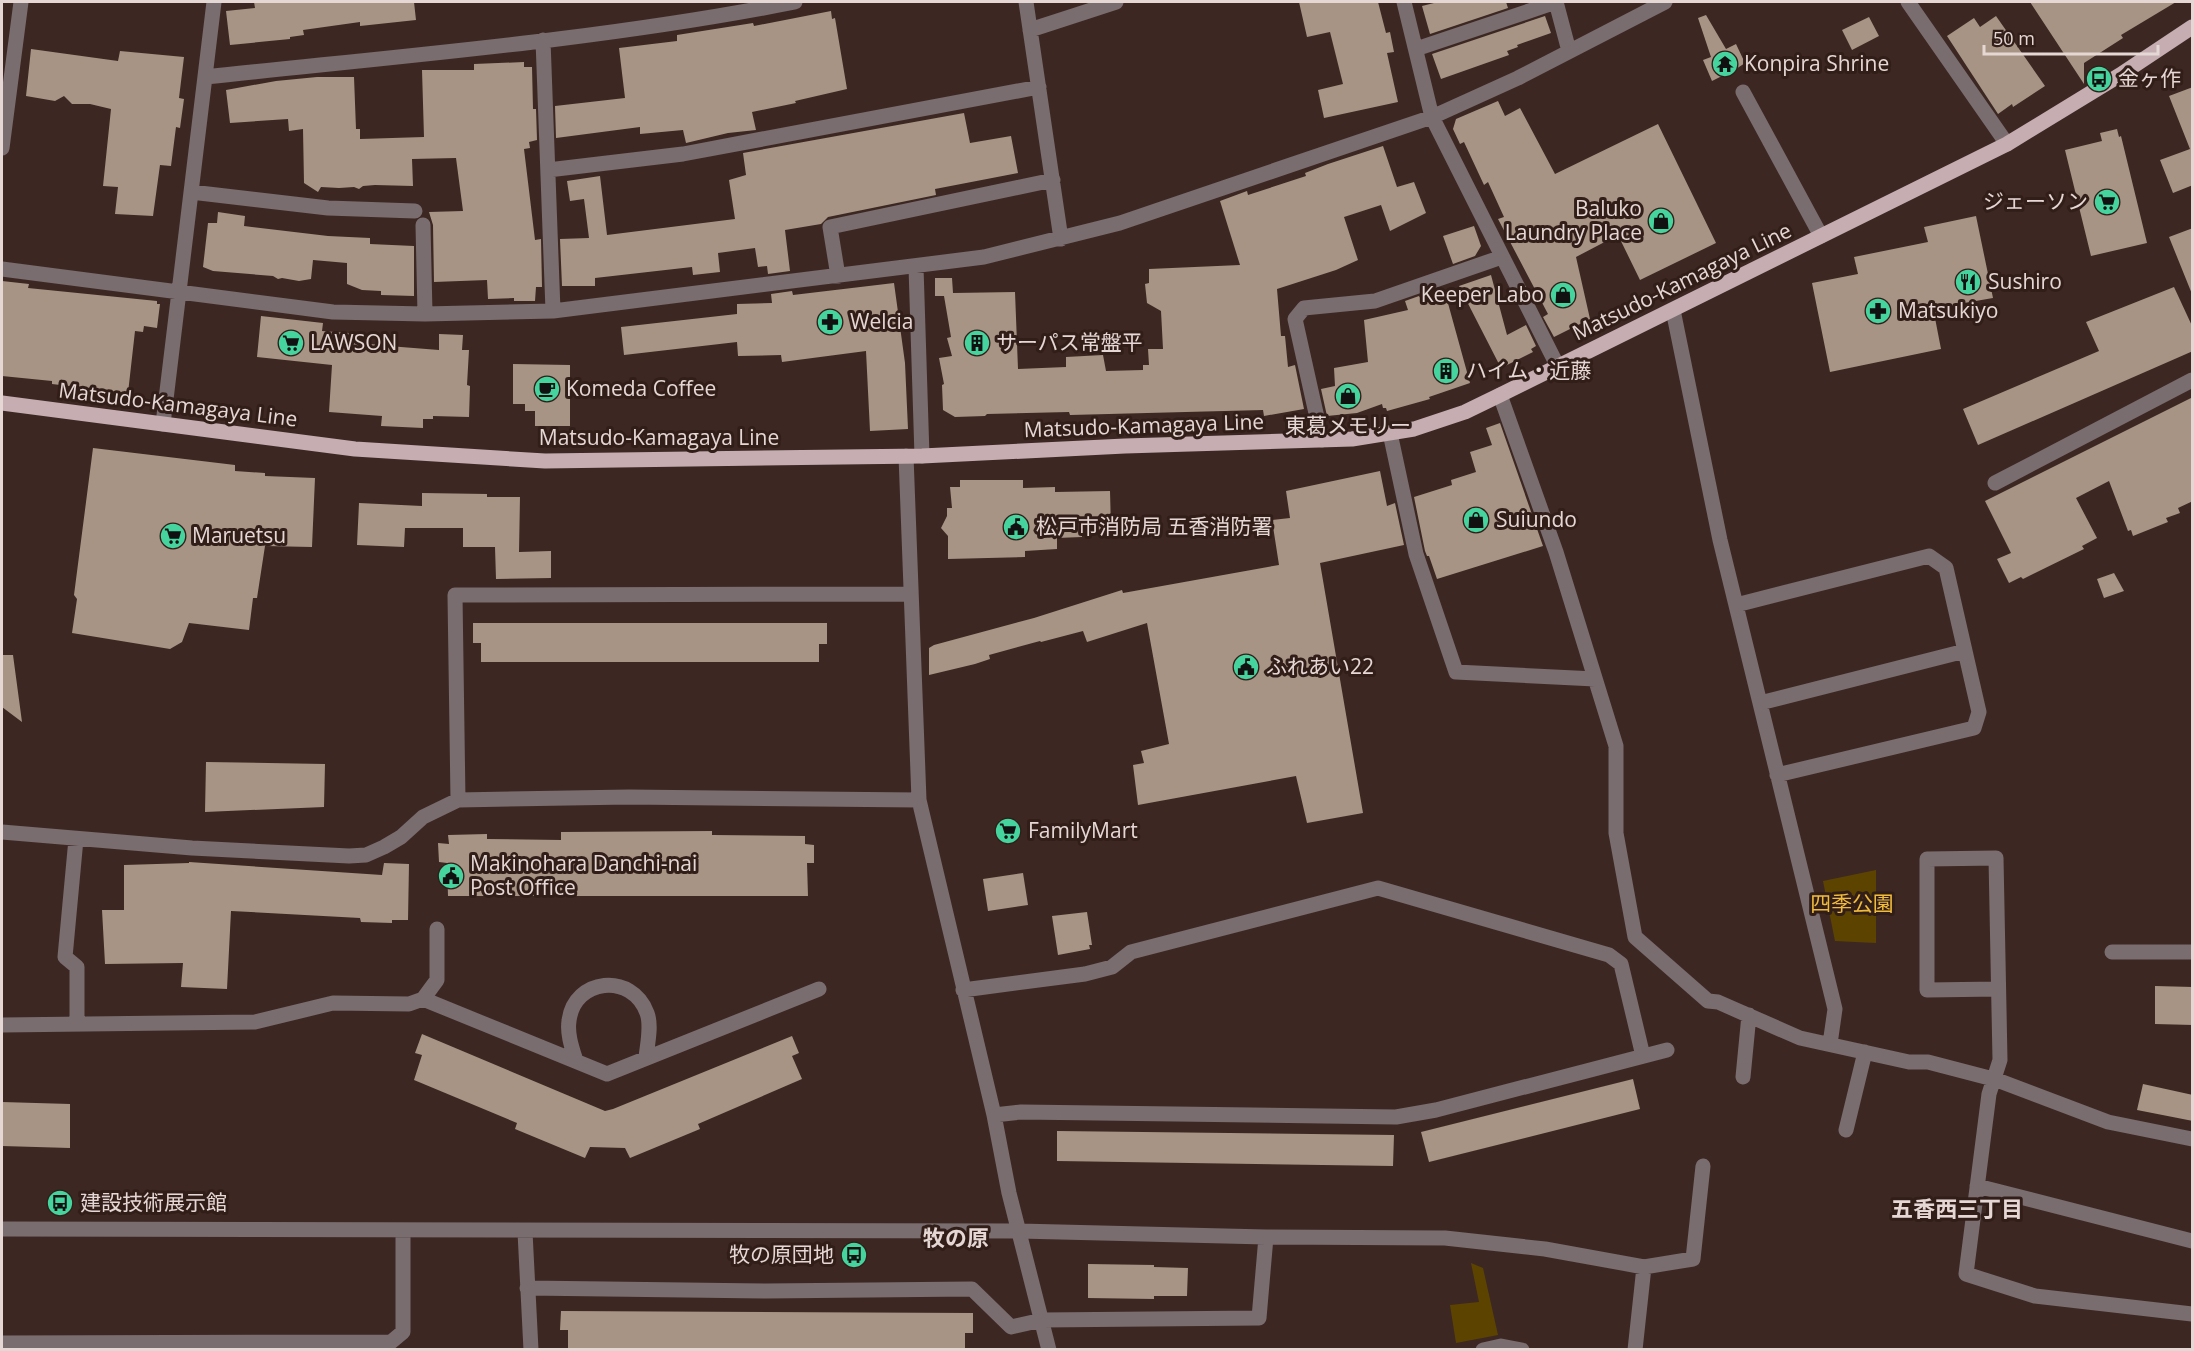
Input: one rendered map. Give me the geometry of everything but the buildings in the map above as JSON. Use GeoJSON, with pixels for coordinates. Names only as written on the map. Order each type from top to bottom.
{"type":"FeatureCollection","features":[{"type":"Feature","properties":{"kind":"main road","name":"Matsudo-Kamagaya Line"},"geometry":{"type":"LineString","coordinates":[[2,403],[355,449],[545,461],[922,456],[1352,439],[1414,429],[1465,412],[2007,144],[2193,27]]}},
{"type":"Feature","properties":{"kind":"street"},"geometry":{"type":"LineString","coordinates":[[2,148],[6,85],[21,2]]}},
{"type":"Feature","properties":{"kind":"street"},"geometry":{"type":"LineString","coordinates":[[163,424],[214,2]]}},
{"type":"Feature","properties":{"kind":"street"},"geometry":{"type":"LineString","coordinates":[[205,77],[543,40],[743,7],[795,2]]}},
{"type":"Feature","properties":{"kind":"street"},"geometry":{"type":"LineString","coordinates":[[1026,2],[1061,239]]}},
{"type":"Feature","properties":{"kind":"street"},"geometry":{"type":"LineString","coordinates":[[1030,30],[1116,2]]}},
{"type":"Feature","properties":{"kind":"street"},"geometry":{"type":"LineString","coordinates":[[1416,49],[1556,2],[1569,51]]}},
{"type":"Feature","properties":{"kind":"street"},"geometry":{"type":"LineString","coordinates":[[2,269],[333,312],[425,314],[553,311],[984,257],[1120,223],[1432,117],[1518,78],[1665,2]]}},
{"type":"Feature","properties":{"kind":"street"},"geometry":{"type":"LineString","coordinates":[[1908,2],[2007,144]]}},
{"type":"Feature","properties":{"kind":"street"},"geometry":{"type":"LineString","coordinates":[[1409,3],[1416,49],[1432,117],[1558,367]]}},
{"type":"Feature","properties":{"kind":"street"},"geometry":{"type":"LineString","coordinates":[[543,40],[553,311]]}},
{"type":"Feature","properties":{"kind":"street"},"geometry":{"type":"LineString","coordinates":[[548,170],[683,154],[1039,87]]}},
{"type":"Feature","properties":{"kind":"street"},"geometry":{"type":"LineString","coordinates":[[1743,92],[1821,236]]}},
{"type":"Feature","properties":{"kind":"street"},"geometry":{"type":"LineString","coordinates":[[838,276],[830,227],[1053,180]]}},
{"type":"Feature","properties":{"kind":"street"},"geometry":{"type":"LineString","coordinates":[[191,192],[328,208],[415,211]]}},
{"type":"Feature","properties":{"kind":"street"},"geometry":{"type":"LineString","coordinates":[[423,225],[425,314]]}},
{"type":"Feature","properties":{"kind":"street"},"geometry":{"type":"LineString","coordinates":[[1322,440],[1295,319],[1304,308],[1375,302],[1502,257]]}},
{"type":"Feature","properties":{"kind":"street"},"geometry":{"type":"LineString","coordinates":[[916,267],[922,456]]}},
{"type":"Feature","properties":{"kind":"street"},"geometry":{"type":"LineString","coordinates":[[1674,310],[1720,540],[1835,1010],[1830,1044]]}},
{"type":"Feature","properties":{"kind":"street"},"geometry":{"type":"LineString","coordinates":[[1995,483],[2193,380]]}},
{"type":"Feature","properties":{"kind":"street"},"geometry":{"type":"LineString","coordinates":[[1500,395],[1556,552],[1616,746],[1616,833],[1635,937],[1708,1001],[1718,1002],[1800,1038],[1909,1062],[1928,1062],[1993,1079],[2108,1122],[2193,1138]]}},
{"type":"Feature","properties":{"kind":"street"},"geometry":{"type":"LineString","coordinates":[[1390,433],[1416,554],[1456,672],[1595,679]]}},
{"type":"Feature","properties":{"kind":"street"},"geometry":{"type":"LineString","coordinates":[[906,456],[919,800],[994,1115],[1009,1193],[1049,1350]]}},
{"type":"Feature","properties":{"kind":"street"},"geometry":{"type":"LineString","coordinates":[[1736,605],[1929,556],[1946,568],[1978,712],[1974,728],[1778,775]]}},
{"type":"Feature","properties":{"kind":"street"},"geometry":{"type":"LineString","coordinates":[[458,800],[455,595],[910,594]]}},
{"type":"Feature","properties":{"kind":"street"},"geometry":{"type":"LineString","coordinates":[[1760,702],[1965,651]]}},
{"type":"Feature","properties":{"kind":"street"},"geometry":{"type":"LineString","coordinates":[[2,832],[192,848],[366,855],[401,837],[423,817],[458,800],[629,797],[919,800]]}},
{"type":"Feature","properties":{"kind":"street"},"geometry":{"type":"LineString","coordinates":[[76,839],[65,957],[77,967],[77,1023]]}},
{"type":"Feature","properties":{"kind":"street"},"geometry":{"type":"LineString","coordinates":[[1998,989],[1927,990],[1927,859],[1996,858],[2000,1060],[1989,1094],[1966,1274],[2035,1296],[2193,1314]]}},
{"type":"Feature","properties":{"kind":"street"},"geometry":{"type":"LineString","coordinates":[[963,990],[1085,974],[1112,967],[1131,952],[1378,888],[1609,955],[1621,964],[1643,1056]]}},
{"type":"Feature","properties":{"kind":"street"},"geometry":{"type":"LineString","coordinates":[[2,1025],[255,1022],[333,1003],[409,1005],[423,999],[437,980],[437,929]]}},
{"type":"Feature","properties":{"kind":"street"},"geometry":{"type":"LineString","coordinates":[[2112,952],[2193,952]]}},
{"type":"Feature","properties":{"kind":"street"},"geometry":{"type":"LineString","coordinates":[[576,1061],[570,1042],[568,1020],[578,997],[599,986],[622,986],[638,996],[649,1015],[646,1058]]}},
{"type":"Feature","properties":{"kind":"street"},"geometry":{"type":"LineString","coordinates":[[423,999],[607,1074],[819,989]]}},
{"type":"Feature","properties":{"kind":"street"},"geometry":{"type":"LineString","coordinates":[[1743,1077],[1749,1015]]}},
{"type":"Feature","properties":{"kind":"street"},"geometry":{"type":"LineString","coordinates":[[994,1115],[1021,1112],[1396,1117],[1436,1110],[1667,1050]]}},
{"type":"Feature","properties":{"kind":"street"},"geometry":{"type":"LineString","coordinates":[[1846,1130],[1864,1052]]}},
{"type":"Feature","properties":{"kind":"street"},"geometry":{"type":"LineString","coordinates":[[2,1229],[525,1232],[1019,1231],[1266,1237],[1445,1238],[1545,1249],[1644,1268],[1693,1259],[1703,1166]]}},
{"type":"Feature","properties":{"kind":"street"},"geometry":{"type":"LineString","coordinates":[[1977,1186],[2193,1241]]}},
{"type":"Feature","properties":{"kind":"street"},"geometry":{"type":"LineString","coordinates":[[2,1343],[391,1342],[403,1332],[403,1231]]}},
{"type":"Feature","properties":{"kind":"street"},"geometry":{"type":"LineString","coordinates":[[525,1232],[531,1350]]}},
{"type":"Feature","properties":{"kind":"street"},"geometry":{"type":"LineString","coordinates":[[527,1288],[766,1291],[972,1289],[1011,1327],[1042,1320],[1259,1318],[1266,1237]]}},
{"type":"Feature","properties":{"kind":"street"},"geometry":{"type":"LineString","coordinates":[[1635,1350],[1644,1268]]}},
{"type":"Feature","properties":{"kind":"street"},"geometry":{"type":"LineString","coordinates":[[1483,1350],[1501,1346],[1522,1350]]}},
{"type":"Feature","properties":{"kind":"green space","name":"四季公園"},"geometry":{"type":"Polygon","coordinates":[[[1876,870],[1876,943],[1835,941],[1823,881],[1876,870]]]}},
{"type":"Feature","properties":{"kind":"green space"},"geometry":{"type":"Polygon","coordinates":[[[1471,1263],[1483,1268],[1498,1335],[1456,1343],[1450,1305],[1479,1302],[1471,1263]]]}},
{"type":"Feature","properties":{"kind":"place","name":"Konpira Shrine"},"geometry":{"type":"Point","coordinates":[1725,64]}},
{"type":"Feature","properties":{"kind":"place","name":"金ヶ作"},"geometry":{"type":"Point","coordinates":[2099,79]}},
{"type":"Feature","properties":{"kind":"place","name":"ジェーソン"},"geometry":{"type":"Point","coordinates":[2107,202]}},
{"type":"Feature","properties":{"kind":"place","name":"Baluko Laundry Place"},"geometry":{"type":"Point","coordinates":[1661,221]}},
{"type":"Feature","properties":{"kind":"place","name":"Sushiro"},"geometry":{"type":"Point","coordinates":[1968,282]}},
{"type":"Feature","properties":{"kind":"place","name":"Keeper Labo"},"geometry":{"type":"Point","coordinates":[1563,295]}},
{"type":"Feature","properties":{"kind":"place","name":"Matsukiyo"},"geometry":{"type":"Point","coordinates":[1878,311]}},
{"type":"Feature","properties":{"kind":"place","name":"Welcia"},"geometry":{"type":"Point","coordinates":[830,322]}},
{"type":"Feature","properties":{"kind":"place","name":"LAWSON"},"geometry":{"type":"Point","coordinates":[291,343]}},
{"type":"Feature","properties":{"kind":"place","name":"サーパス常盤平"},"geometry":{"type":"Point","coordinates":[977,343]}},
{"type":"Feature","properties":{"kind":"place","name":"ハイム・近藤"},"geometry":{"type":"Point","coordinates":[1446,371]}},
{"type":"Feature","properties":{"kind":"place","name":"Komeda Coffee"},"geometry":{"type":"Point","coordinates":[547,389]}},
{"type":"Feature","properties":{"kind":"place","name":"東葛メモリー"},"geometry":{"type":"Point","coordinates":[1348,396]}},
{"type":"Feature","properties":{"kind":"place","name":"Suiundo"},"geometry":{"type":"Point","coordinates":[1476,520]}},
{"type":"Feature","properties":{"kind":"place","name":"松戸市消防局 五香消防署"},"geometry":{"type":"Point","coordinates":[1016,527]}},
{"type":"Feature","properties":{"kind":"place","name":"Maruetsu"},"geometry":{"type":"Point","coordinates":[173,536]}},
{"type":"Feature","properties":{"kind":"place","name":"ふれあい22"},"geometry":{"type":"Point","coordinates":[1246,667]}},
{"type":"Feature","properties":{"kind":"place","name":"FamilyMart"},"geometry":{"type":"Point","coordinates":[1008,831]}},
{"type":"Feature","properties":{"kind":"place","name":"Makinohara Danchi-nai Post Office"},"geometry":{"type":"Point","coordinates":[451,876]}},
{"type":"Feature","properties":{"kind":"place","name":"建設技術展示館"},"geometry":{"type":"Point","coordinates":[60,1203]}},
{"type":"Feature","properties":{"kind":"place","name":"牧の原団地"},"geometry":{"type":"Point","coordinates":[854,1255]}},
{"type":"Feature","properties":{"kind":"district","name":"五香西三丁目"},"geometry":{"type":"Point","coordinates":[1957,1209]}},
{"type":"Feature","properties":{"kind":"district","name":"牧の原"},"geometry":{"type":"Point","coordinates":[956,1238]}}]}
